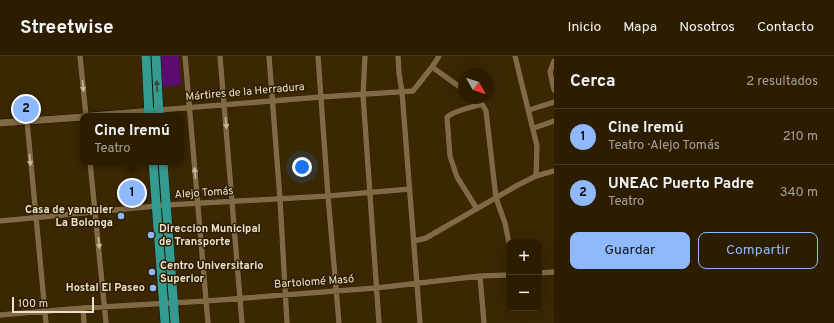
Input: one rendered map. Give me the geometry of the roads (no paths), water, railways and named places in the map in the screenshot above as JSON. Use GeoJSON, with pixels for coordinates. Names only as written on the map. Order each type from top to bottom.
{"type":"FeatureCollection","features":[{"type":"Feature","properties":{"kind":"main road"},"geometry":{"type":"LineString","coordinates":[[146,56],[149,113]]}},
{"type":"Feature","properties":{"kind":"main road"},"geometry":{"type":"LineString","coordinates":[[156,56],[159,113]]}},
{"type":"Feature","properties":{"kind":"main road"},"geometry":{"type":"LineString","coordinates":[[153,165],[165,323]]}},
{"type":"Feature","properties":{"kind":"main road"},"geometry":{"type":"LineString","coordinates":[[163,165],[175,323]]}},
{"type":"Feature","properties":{"kind":"street"},"geometry":{"type":"LineString","coordinates":[[80,56],[84,113]]}},
{"type":"Feature","properties":{"kind":"street"},"geometry":{"type":"LineString","coordinates":[[185,56],[208,323]]}},
{"type":"Feature","properties":{"kind":"street"},"geometry":{"type":"LineString","coordinates":[[220,56],[242,323]]}},
{"type":"Feature","properties":{"kind":"street"},"geometry":{"type":"LineString","coordinates":[[269,56],[280,199],[287,323]]}},
{"type":"Feature","properties":{"kind":"street"},"geometry":{"type":"LineString","coordinates":[[318,56],[339,323]]}},
{"type":"Feature","properties":{"kind":"street"},"geometry":{"type":"LineString","coordinates":[[365,56],[363,95],[379,323]]}},
{"type":"Feature","properties":{"kind":"street"},"geometry":{"type":"LineString","coordinates":[[398,56],[420,323]]}},
{"type":"Feature","properties":{"kind":"street"},"geometry":{"type":"LineString","coordinates":[[402,92],[413,91],[439,56]]}},
{"type":"Feature","properties":{"kind":"street"},"geometry":{"type":"LineString","coordinates":[[515,56],[534,128],[537,146],[536,176]]}},
{"type":"Feature","properties":{"kind":"street"},"geometry":{"type":"LineString","coordinates":[[554,62],[550,72],[554,90]]}},
{"type":"Feature","properties":{"kind":"street"},"geometry":{"type":"LineString","coordinates":[[432,67],[458,86]]}},
{"type":"Feature","properties":{"kind":"street","name":"Mártires de la Herradura"},"geometry":{"type":"LineString","coordinates":[[159,113],[224,105],[402,92]]}},
{"type":"Feature","properties":{"kind":"street"},"geometry":{"type":"LineString","coordinates":[[529,110],[554,102]]}},
{"type":"Feature","properties":{"kind":"street"},"geometry":{"type":"LineString","coordinates":[[477,209],[457,177],[450,156],[447,116],[453,112],[482,104],[486,111],[496,198],[505,223],[508,239]]}},
{"type":"Feature","properties":{"kind":"street"},"geometry":{"type":"LineString","coordinates":[[0,123],[80,116]]}},
{"type":"Feature","properties":{"kind":"street"},"geometry":{"type":"LineString","coordinates":[[27,121],[46,323]]}},
{"type":"Feature","properties":{"kind":"street"},"geometry":{"type":"LineString","coordinates":[[534,128],[554,121]]}},
{"type":"Feature","properties":{"kind":"street"},"geometry":{"type":"LineString","coordinates":[[90,165],[106,323]]}},
{"type":"Feature","properties":{"kind":"street"},"geometry":{"type":"LineString","coordinates":[[414,241],[426,238],[536,176],[554,172]]}},
{"type":"Feature","properties":{"kind":"street","name":"Alejo Tomás"},"geometry":{"type":"LineString","coordinates":[[0,221],[167,205],[328,196],[410,188]]}},
{"type":"Feature","properties":{"kind":"street"},"geometry":{"type":"LineString","coordinates":[[542,273],[554,272]]}},
{"type":"Feature","properties":{"kind":"street","name":"Bartolomé Masó"},"geometry":{"type":"LineString","coordinates":[[0,315],[376,288],[506,274]]}},
{"type":"Feature","properties":{"kind":"street"},"geometry":{"type":"LineString","coordinates":[[480,276],[484,323]]}},
{"type":"Feature","properties":{"kind":"street"},"geometry":{"type":"LineString","coordinates":[[83,308],[84,323]]}},
{"type":"Feature","properties":{"kind":"place","name":"UNEAC Puerto Padre"},"geometry":{"type":"Point","coordinates":[26,109]}},
{"type":"Feature","properties":{"kind":"place","name":"Cine Iremú"},"geometry":{"type":"Point","coordinates":[132,193]}},
{"type":"Feature","properties":{"kind":"place","name":"Casa de yanquier La Bolonga"},"geometry":{"type":"Point","coordinates":[121,216]}},
{"type":"Feature","properties":{"kind":"place","name":"Direccion Municipal de Transporte"},"geometry":{"type":"Point","coordinates":[151,235]}},
{"type":"Feature","properties":{"kind":"place","name":"Centro Universitario Superior"},"geometry":{"type":"Point","coordinates":[152,272]}},
{"type":"Feature","properties":{"kind":"place","name":"Hostal El Paseo"},"geometry":{"type":"Point","coordinates":[153,288]}}]}
